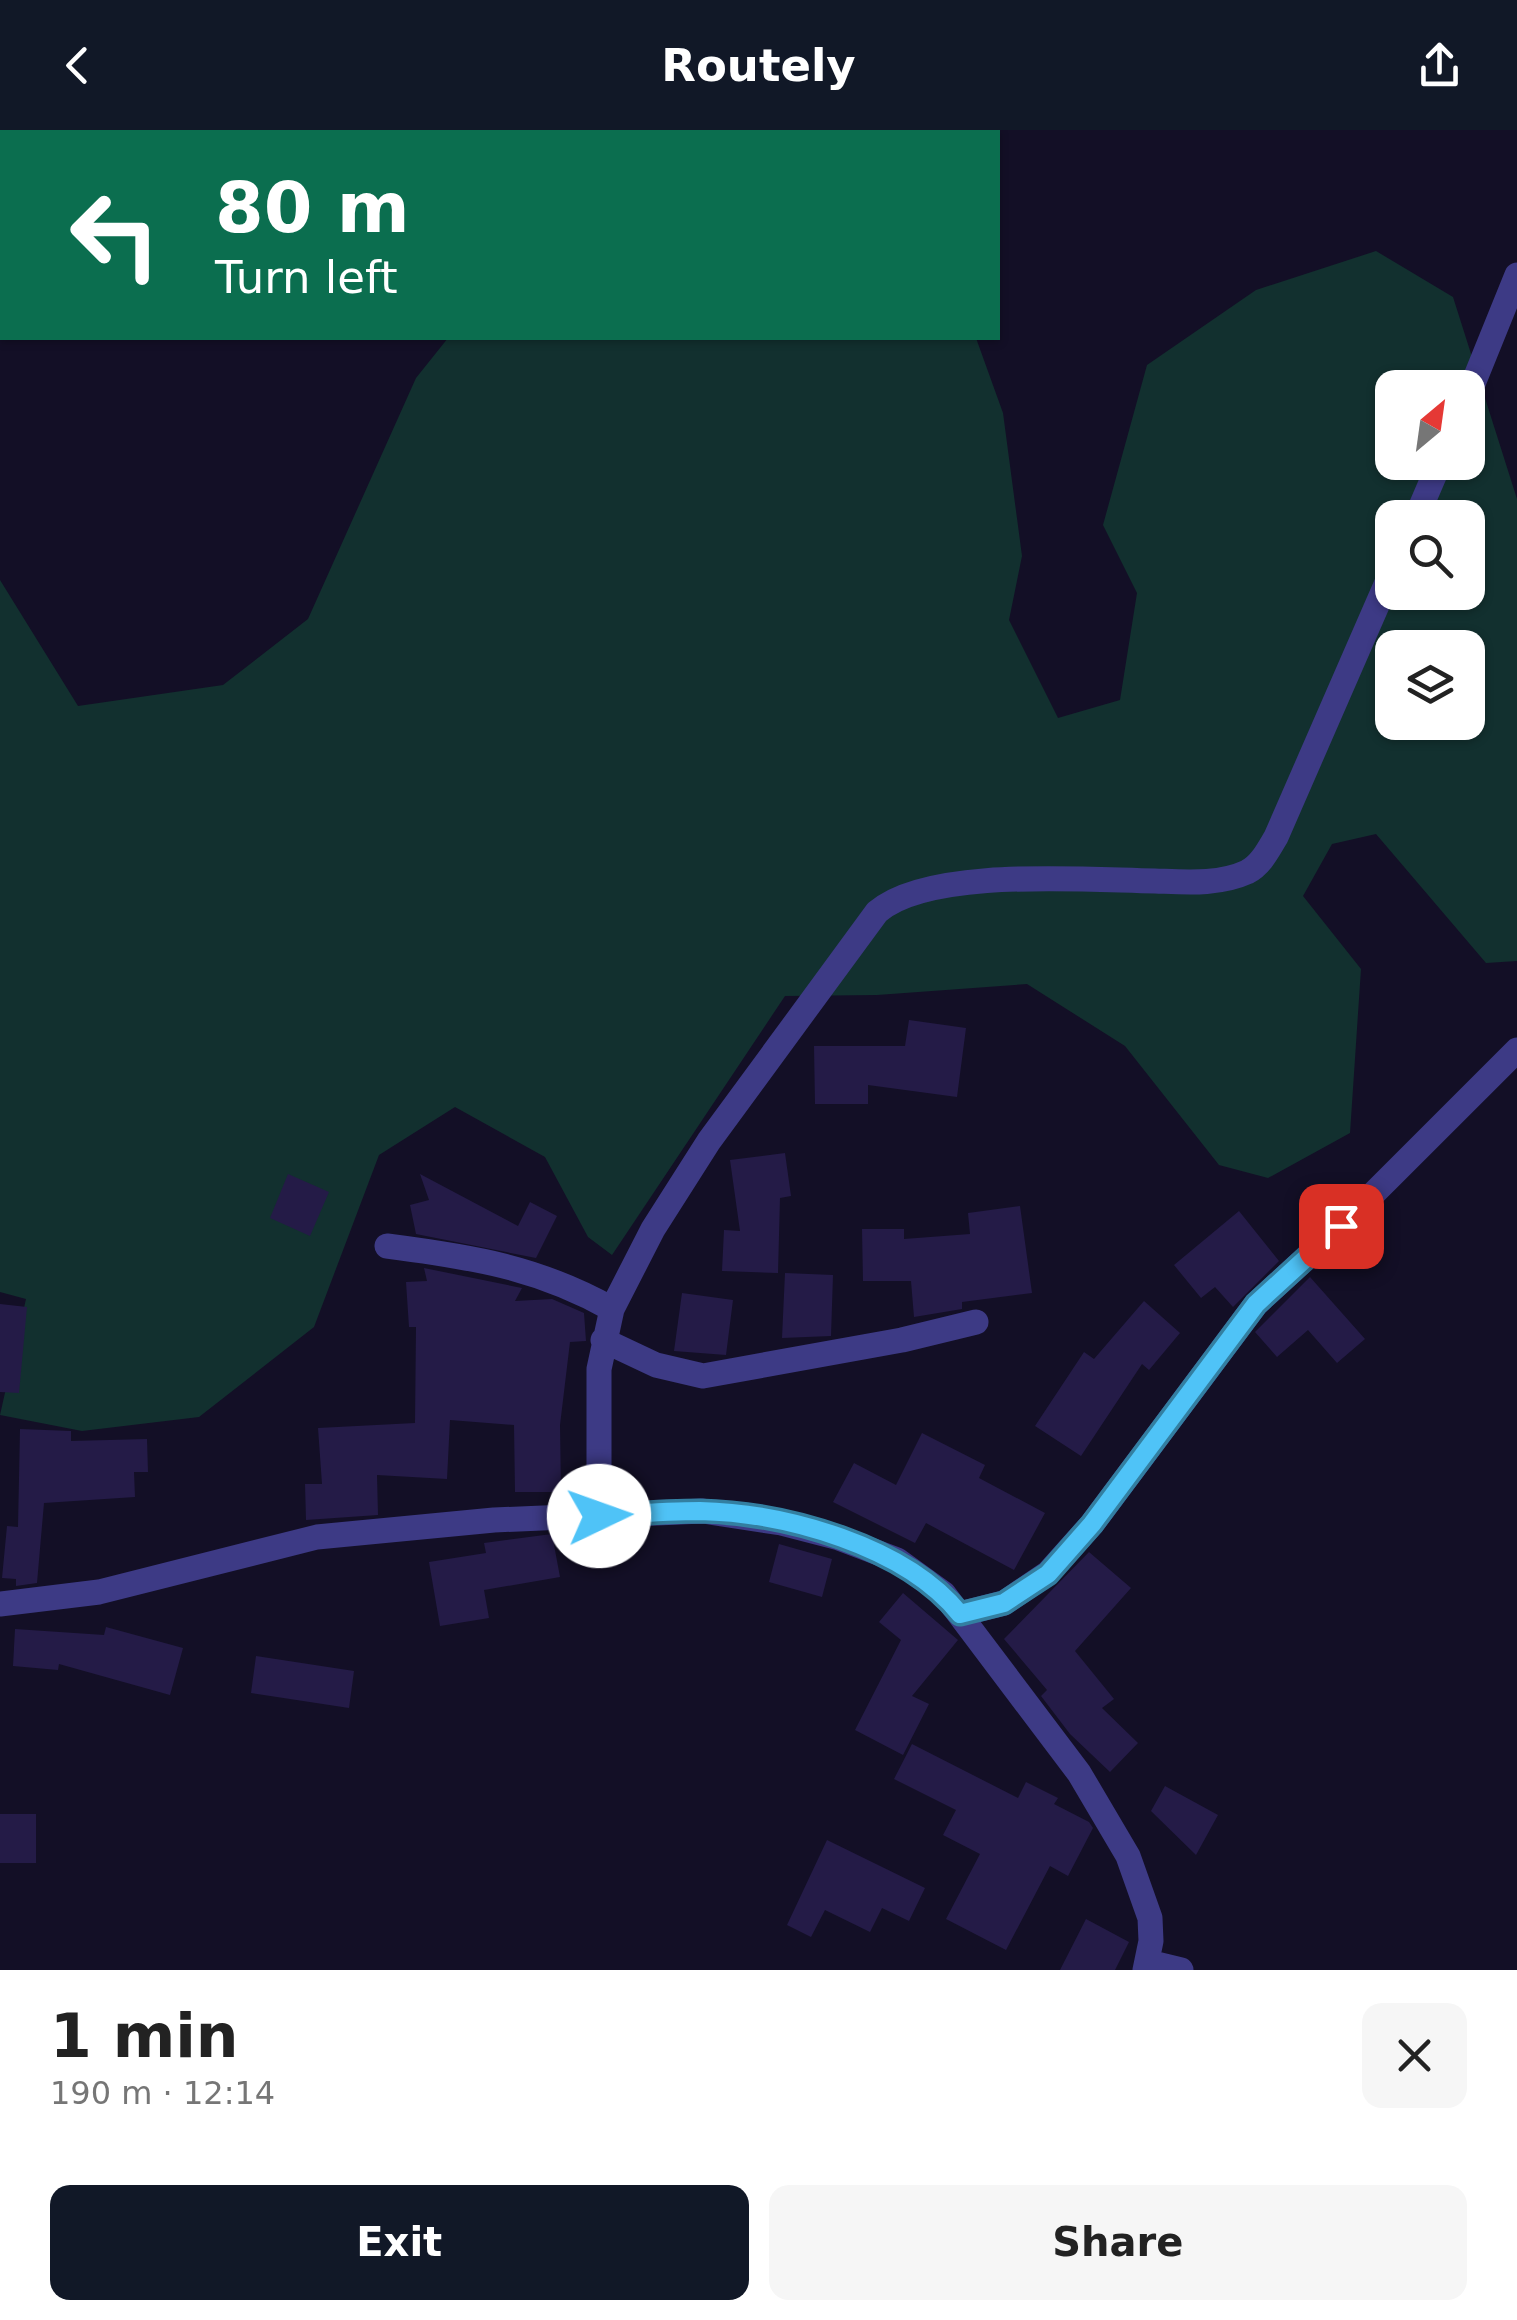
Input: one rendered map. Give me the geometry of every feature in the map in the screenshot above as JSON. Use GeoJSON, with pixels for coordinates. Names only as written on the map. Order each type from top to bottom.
{"type":"FeatureCollection","features":[{"type":"Feature","properties":{"kind":"street"},"geometry":{"type":"LineString","coordinates":[[1479,370],[1517,275]]}},
{"type":"Feature","properties":{"kind":"street"},"geometry":{"type":"LineString","coordinates":[[599,1516],[597,1410],[604,1340],[612,1310],[652,1228],[709,1141],[858,934],[891,900],[917,890],[1039,880],[1215,880],[1255,867],[1276,837],[1375,610]]}},
{"type":"Feature","properties":{"kind":"street"},"geometry":{"type":"LineString","coordinates":[[960,1614],[1004,1603],[1048,1574],[1092,1524],[1256,1304],[1341,1226],[1517,1050]]}},
{"type":"Feature","properties":{"kind":"street"},"geometry":{"type":"LineString","coordinates":[[387,1246],[470,1257],[527,1270],[574,1288],[612,1310]]}},
{"type":"Feature","properties":{"kind":"street"},"geometry":{"type":"LineString","coordinates":[[604,1340],[656,1364],[703,1376],[976,1322]]}},
{"type":"Feature","properties":{"kind":"street"},"geometry":{"type":"LineString","coordinates":[[0,1604],[99,1592],[317,1537],[494,1520],[703,1511],[781,1523],[840,1538],[876,1550],[913,1569],[944,1594],[960,1614],[1108,1817],[1128,1856],[1150,1918],[1146,1966],[1181,1970]]}},
{"type":"Feature","properties":{"kind":"green space"},"geometry":{"type":"Polygon","coordinates":[[[1376,251],[1453,297],[1476,370],[1375,370],[1375,480],[1485,480],[1485,398],[1517,499],[1517,961],[1486,963],[1376,834],[1332,844],[1303,896],[1361,969],[1350,1133],[1268,1178],[1219,1165],[1125,1046],[1027,984],[877,995],[785,996],[612,1255],[588,1237],[545,1157],[455,1107],[379,1155],[314,1327],[199,1417],[82,1431],[0,1415],[26,1299],[0,1292],[0,580],[78,706],[223,685],[308,619],[416,378],[446,340],[977,340],[1003,413],[1022,556],[1009,620],[1058,718],[1120,700],[1137,593],[1103,525],[1147,365],[1256,290],[1376,251]]]}},
{"type":"Feature","properties":{"kind":"building"},"geometry":{"type":"Polygon","coordinates":[[[909,1020],[966,1028],[957,1097],[868,1085],[868,1104],[815,1104],[814,1046],[905,1046],[909,1020]]]}},
{"type":"Feature","properties":{"kind":"building"},"geometry":{"type":"Polygon","coordinates":[[[785,1153],[791,1196],[780,1198],[778,1273],[722,1271],[724,1230],[740,1231],[730,1160],[785,1153]]]}},
{"type":"Feature","properties":{"kind":"building"},"geometry":{"type":"Polygon","coordinates":[[[288,1174],[329,1192],[310,1236],[270,1218],[288,1174]]]}},
{"type":"Feature","properties":{"kind":"building"},"geometry":{"type":"Polygon","coordinates":[[[420,1174],[518,1226],[530,1202],[557,1216],[536,1258],[416,1234],[410,1205],[429,1200],[420,1174]]]}},
{"type":"Feature","properties":{"kind":"building"},"geometry":{"type":"Polygon","coordinates":[[[1020,1206],[1032,1293],[962,1302],[962,1309],[914,1317],[911,1281],[863,1281],[862,1229],[904,1229],[904,1239],[970,1234],[968,1213],[1020,1206]]]}},
{"type":"Feature","properties":{"kind":"building"},"geometry":{"type":"Polygon","coordinates":[[[1239,1211],[1279,1261],[1233,1307],[1215,1287],[1201,1298],[1174,1265],[1239,1211]]]}},
{"type":"Feature","properties":{"kind":"building"},"geometry":{"type":"Polygon","coordinates":[[[424,1268],[522,1288],[515,1301],[552,1299],[584,1313],[586,1341],[570,1342],[560,1425],[561,1492],[515,1492],[514,1425],[450,1420],[447,1479],[377,1475],[378,1515],[306,1520],[305,1484],[322,1484],[318,1428],[415,1423],[416,1327],[409,1327],[406,1282],[427,1281],[424,1268]]]}},
{"type":"Feature","properties":{"kind":"building"},"geometry":{"type":"Polygon","coordinates":[[[785,1273],[833,1275],[831,1336],[782,1338],[785,1273]]]}},
{"type":"Feature","properties":{"kind":"building"},"geometry":{"type":"Polygon","coordinates":[[[1310,1277],[1365,1339],[1337,1363],[1308,1330],[1277,1357],[1255,1332],[1310,1277]]]}},
{"type":"Feature","properties":{"kind":"building"},"geometry":{"type":"Polygon","coordinates":[[[682,1293],[733,1300],[726,1355],[674,1351],[682,1293]]]}},
{"type":"Feature","properties":{"kind":"building"},"geometry":{"type":"Polygon","coordinates":[[[1144,1301],[1180,1333],[1149,1370],[1142,1364],[1081,1456],[1035,1426],[1084,1352],[1094,1359],[1144,1301]]]}},
{"type":"Feature","properties":{"kind":"building"},"geometry":{"type":"Polygon","coordinates":[[[0,1304],[27,1307],[19,1393],[0,1392],[0,1304]]]}},
{"type":"Feature","properties":{"kind":"building"},"geometry":{"type":"Polygon","coordinates":[[[20,1429],[71,1431],[71,1441],[147,1439],[148,1472],[134,1472],[135,1497],[44,1503],[37,1583],[16,1586],[16,1579],[2,1578],[7,1526],[18,1527],[20,1429]]]}},
{"type":"Feature","properties":{"kind":"building"},"geometry":{"type":"Polygon","coordinates":[[[922,1433],[985,1465],[979,1478],[1045,1513],[1014,1570],[926,1523],[915,1543],[833,1502],[854,1463],[896,1485],[922,1433]]]}},
{"type":"Feature","properties":{"kind":"building"},"geometry":{"type":"Polygon","coordinates":[[[552,1534],[560,1577],[484,1590],[489,1618],[440,1626],[429,1562],[486,1553],[484,1543],[552,1534]]]}},
{"type":"Feature","properties":{"kind":"building"},"geometry":{"type":"Polygon","coordinates":[[[779,1544],[832,1559],[822,1597],[769,1582],[779,1544]]]}},
{"type":"Feature","properties":{"kind":"building"},"geometry":{"type":"Polygon","coordinates":[[[1089,1552],[1131,1588],[1075,1651],[1114,1699],[1102,1708],[1138,1743],[1110,1772],[1070,1734],[1041,1696],[1047,1690],[1004,1639],[1089,1552]]]}},
{"type":"Feature","properties":{"kind":"building"},"geometry":{"type":"Polygon","coordinates":[[[903,1593],[958,1640],[912,1696],[929,1704],[903,1755],[855,1730],[901,1640],[879,1622],[903,1593]]]}},
{"type":"Feature","properties":{"kind":"building"},"geometry":{"type":"Polygon","coordinates":[[[106,1627],[183,1648],[170,1695],[59,1664],[58,1670],[13,1666],[15,1629],[104,1635],[106,1627]]]}},
{"type":"Feature","properties":{"kind":"building"},"geometry":{"type":"Polygon","coordinates":[[[256,1656],[354,1671],[349,1708],[251,1693],[256,1656]]]}},
{"type":"Feature","properties":{"kind":"building"},"geometry":{"type":"Polygon","coordinates":[[[912,1744],[1018,1798],[1026,1782],[1058,1798],[1054,1804],[1089,1822],[1093,1828],[1068,1876],[1050,1866],[1006,1950],[946,1919],[980,1854],[943,1835],[956,1810],[894,1779],[912,1744]]]}},
{"type":"Feature","properties":{"kind":"building"},"geometry":{"type":"Polygon","coordinates":[[[1165,1786],[1218,1815],[1196,1855],[1151,1811],[1165,1786]]]}},
{"type":"Feature","properties":{"kind":"building"},"geometry":{"type":"Polygon","coordinates":[[[0,1814],[36,1814],[36,1863],[0,1863],[0,1814]]]}},
{"type":"Feature","properties":{"kind":"building"},"geometry":{"type":"Polygon","coordinates":[[[827,1840],[925,1888],[909,1921],[882,1908],[870,1932],[825,1910],[811,1937],[787,1925],[827,1840]]]}},
{"type":"Feature","properties":{"kind":"building"},"geometry":{"type":"Polygon","coordinates":[[[1086,1919],[1129,1942],[1115,1970],[1060,1970],[1086,1919]]]}},
{"type":"Feature","properties":{"kind":"route"},"geometry":{"type":"LineString","coordinates":[[599,1516],[703,1511],[781,1523],[840,1538],[896,1560],[944,1594],[960,1614],[1004,1603],[1048,1574],[1092,1524],[1256,1304],[1341,1226]]}}]}
